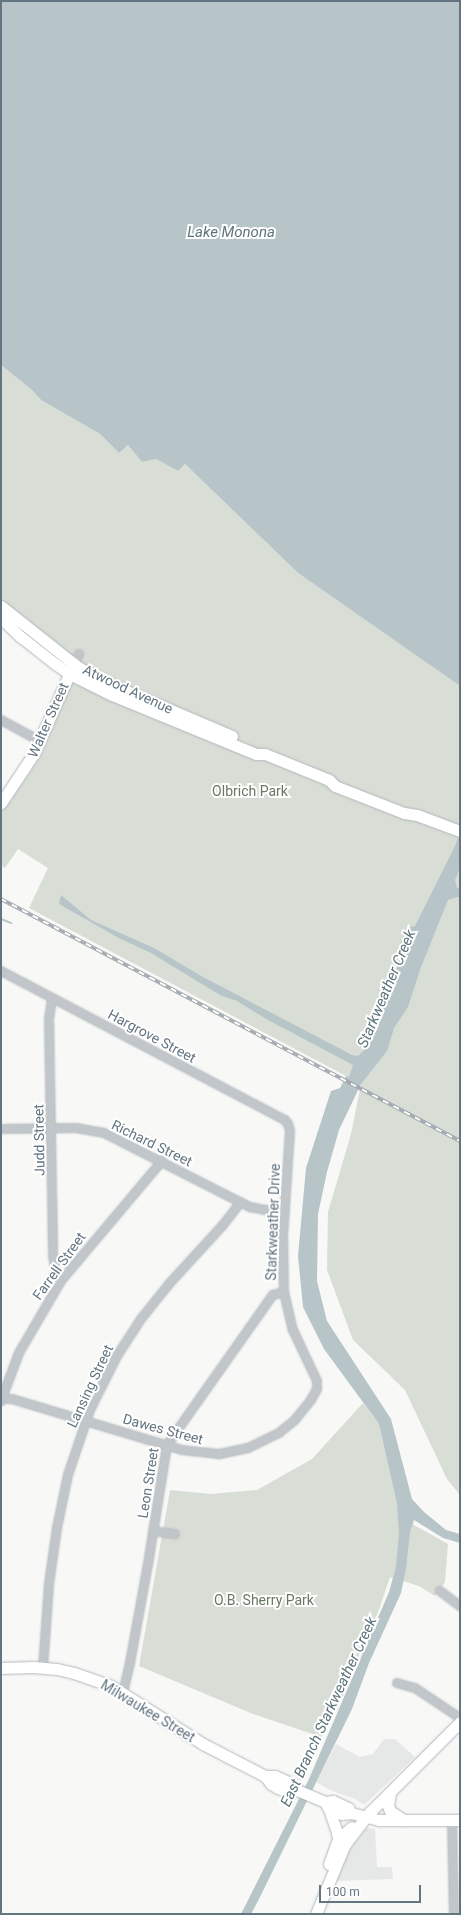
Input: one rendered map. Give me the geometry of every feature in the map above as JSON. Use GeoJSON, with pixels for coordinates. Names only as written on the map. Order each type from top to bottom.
{"type":"FeatureCollection","features":[{"type":"Feature","properties":{"kind":"street","name":"Atwood Avenue"},"geometry":{"type":"LineString","coordinates":[[1,606],[74,664]]}},
{"type":"Feature","properties":{"kind":"street","name":"Atwood Avenue"},"geometry":{"type":"LineString","coordinates":[[1,618],[20,637],[117,687],[259,748],[265,754],[329,780],[336,786],[404,813],[417,815],[457,830]]}},
{"type":"Feature","properties":{"kind":"street","name":"Walter Street"},"geometry":{"type":"LineString","coordinates":[[1,803],[26,767],[40,741],[74,664]]}},
{"type":"Feature","properties":{"kind":"street"},"geometry":{"type":"LineString","coordinates":[[1,720],[40,741]]}},
{"type":"Feature","properties":{"kind":"street","name":"Hargrove Street"},"geometry":{"type":"LineString","coordinates":[[1,971],[285,1120],[289,1126]]}},
{"type":"Feature","properties":{"kind":"street","name":"Judd Street"},"geometry":{"type":"LineString","coordinates":[[52,998],[49,1020],[54,1255],[55,1268],[61,1281]]}},
{"type":"Feature","properties":{"kind":"street","name":"Starkweather Drive"},"geometry":{"type":"LineString","coordinates":[[289,1126],[290,1131],[283,1266],[284,1292],[293,1330],[317,1384]]}},
{"type":"Feature","properties":{"kind":"street","name":"Richard Street"},"geometry":{"type":"LineString","coordinates":[[1,1129],[76,1128],[104,1133],[241,1202],[265,1210],[285,1212]]}},
{"type":"Feature","properties":{"kind":"street","name":"Farrell Street"},"geometry":{"type":"LineString","coordinates":[[1,1399],[19,1353],[61,1281],[162,1161]]}},
{"type":"Feature","properties":{"kind":"street","name":"Lansing Street"},"geometry":{"type":"LineString","coordinates":[[44,1668],[48,1584],[57,1528],[68,1475],[85,1420],[117,1356],[141,1319],[169,1284],[223,1225],[241,1202]]}},
{"type":"Feature","properties":{"kind":"street","name":"Leon Street"},"geometry":{"type":"LineString","coordinates":[[123,1693],[130,1662],[167,1445],[273,1295],[284,1292]]}},
{"type":"Feature","properties":{"kind":"street","name":"Dawes Street"},"geometry":{"type":"LineString","coordinates":[[1,1399],[12,1398],[194,1452],[219,1454],[238,1451],[264,1442],[279,1433],[295,1420],[311,1400],[317,1384]]}},
{"type":"Feature","properties":{"kind":"street"},"geometry":{"type":"LineString","coordinates":[[153,1531],[175,1534]]}},
{"type":"Feature","properties":{"kind":"street"},"geometry":{"type":"LineString","coordinates":[[440,1591],[460,1606]]}},
{"type":"Feature","properties":{"kind":"street","name":"Milwaukee Street"},"geometry":{"type":"LineString","coordinates":[[1,1668],[44,1668],[80,1675],[110,1686],[203,1744],[265,1776],[271,1784],[278,1788],[288,1792],[297,1790],[342,1814],[351,1813],[379,1820],[456,1820]]}},
{"type":"Feature","properties":{"kind":"street"},"geometry":{"type":"LineString","coordinates":[[326,1888],[330,1858],[338,1839],[365,1817],[459,1723],[415,1688],[397,1683]]}},
{"type":"Feature","properties":{"kind":"street"},"geometry":{"type":"LineString","coordinates":[[390,1793],[388,1806],[390,1811],[404,1820]]}},
{"type":"Feature","properties":{"kind":"street"},"geometry":{"type":"LineString","coordinates":[[327,1806],[337,1832],[338,1839]]}},
{"type":"Feature","properties":{"kind":"street"},"geometry":{"type":"LineString","coordinates":[[316,1914],[344,1846],[365,1817]]}},
{"type":"Feature","properties":{"kind":"street"},"geometry":{"type":"LineString","coordinates":[[454,1914],[456,1820]]}},
{"type":"Feature","properties":{"kind":"shaded area"},"geometry":{"type":"Polygon","coordinates":[[[384,1739],[395,1739],[415,1757],[364,1805],[355,1799],[330,1790],[316,1782],[336,1744],[360,1757],[373,1754],[384,1739]]]}},
{"type":"Feature","properties":{"kind":"shaded area"},"geometry":{"type":"Polygon","coordinates":[[[366,1828],[375,1829],[377,1867],[392,1867],[393,1879],[334,1881],[343,1859],[366,1828]]]}},
{"type":"Feature","properties":{"kind":"green space","name":"Olbrich Park"},"geometry":{"type":"Polygon","coordinates":[[[1,365],[32,390],[41,400],[100,434],[119,453],[128,445],[142,462],[156,459],[178,471],[185,464],[298,573],[460,686],[460,1495],[447,1479],[405,1390],[353,1340],[327,1270],[328,1212],[351,1134],[361,1084],[29,908],[48,868],[18,849],[5,868],[1,865],[1,812],[27,777],[43,751],[67,693],[84,665],[1,606],[1,365]]]}},
{"type":"Feature","properties":{"kind":"green space","name":"O.B. Sherry Park"},"geometry":{"type":"Polygon","coordinates":[[[363,1403],[379,1424],[397,1504],[405,1520],[448,1544],[445,1582],[435,1596],[419,1586],[390,1577],[379,1610],[365,1640],[338,1709],[321,1737],[253,1714],[139,1666],[170,1490],[211,1494],[257,1490],[312,1459],[363,1403]]]}},
{"type":"Feature","properties":{"kind":"water","name":"Lake Monona"},"geometry":{"type":"Polygon","coordinates":[[[1,1],[460,1],[460,686],[298,573],[185,464],[178,471],[156,459],[142,462],[128,445],[119,453],[100,434],[41,400],[32,390],[1,365],[1,1]]]}},
{"type":"Feature","properties":{"kind":"water"},"geometry":{"type":"Polygon","coordinates":[[[460,832],[460,868],[455,880],[457,888],[460,888],[460,898],[457,897],[448,900],[421,967],[408,1007],[394,1028],[387,1051],[361,1084],[339,1130],[327,1172],[318,1214],[317,1281],[327,1321],[391,1419],[412,1499],[424,1512],[446,1530],[460,1534],[460,1543],[443,1538],[414,1520],[410,1532],[406,1569],[401,1593],[369,1663],[352,1709],[251,1914],[241,1914],[309,1779],[389,1592],[396,1567],[399,1533],[397,1504],[379,1424],[324,1349],[303,1307],[298,1256],[306,1168],[331,1091],[340,1088],[346,1076],[349,1077],[353,1065],[268,1020],[237,1001],[220,995],[151,953],[117,937],[59,904],[61,895],[91,920],[154,948],[203,977],[352,1055],[358,1056],[364,1050],[370,1037],[374,1013],[393,979],[401,957],[397,953],[406,928],[415,926],[455,846],[460,832]]]}},
{"type":"Feature","properties":{"kind":"waterway"},"geometry":{"type":"LineString","coordinates":[[1,919],[11,923]]}},
{"type":"Feature","properties":{"kind":"railway"},"geometry":{"type":"LineString","coordinates":[[1,899],[460,1141]]}},
{"type":"Feature","properties":{"kind":"water label","name":"Starkweather Creek"},"geometry":{"type":"Point","coordinates":[387,989]}},
{"type":"Feature","properties":{"kind":"water label","name":"East Branch Starkweather Creek"},"geometry":{"type":"Point","coordinates":[329,1712]}}]}
